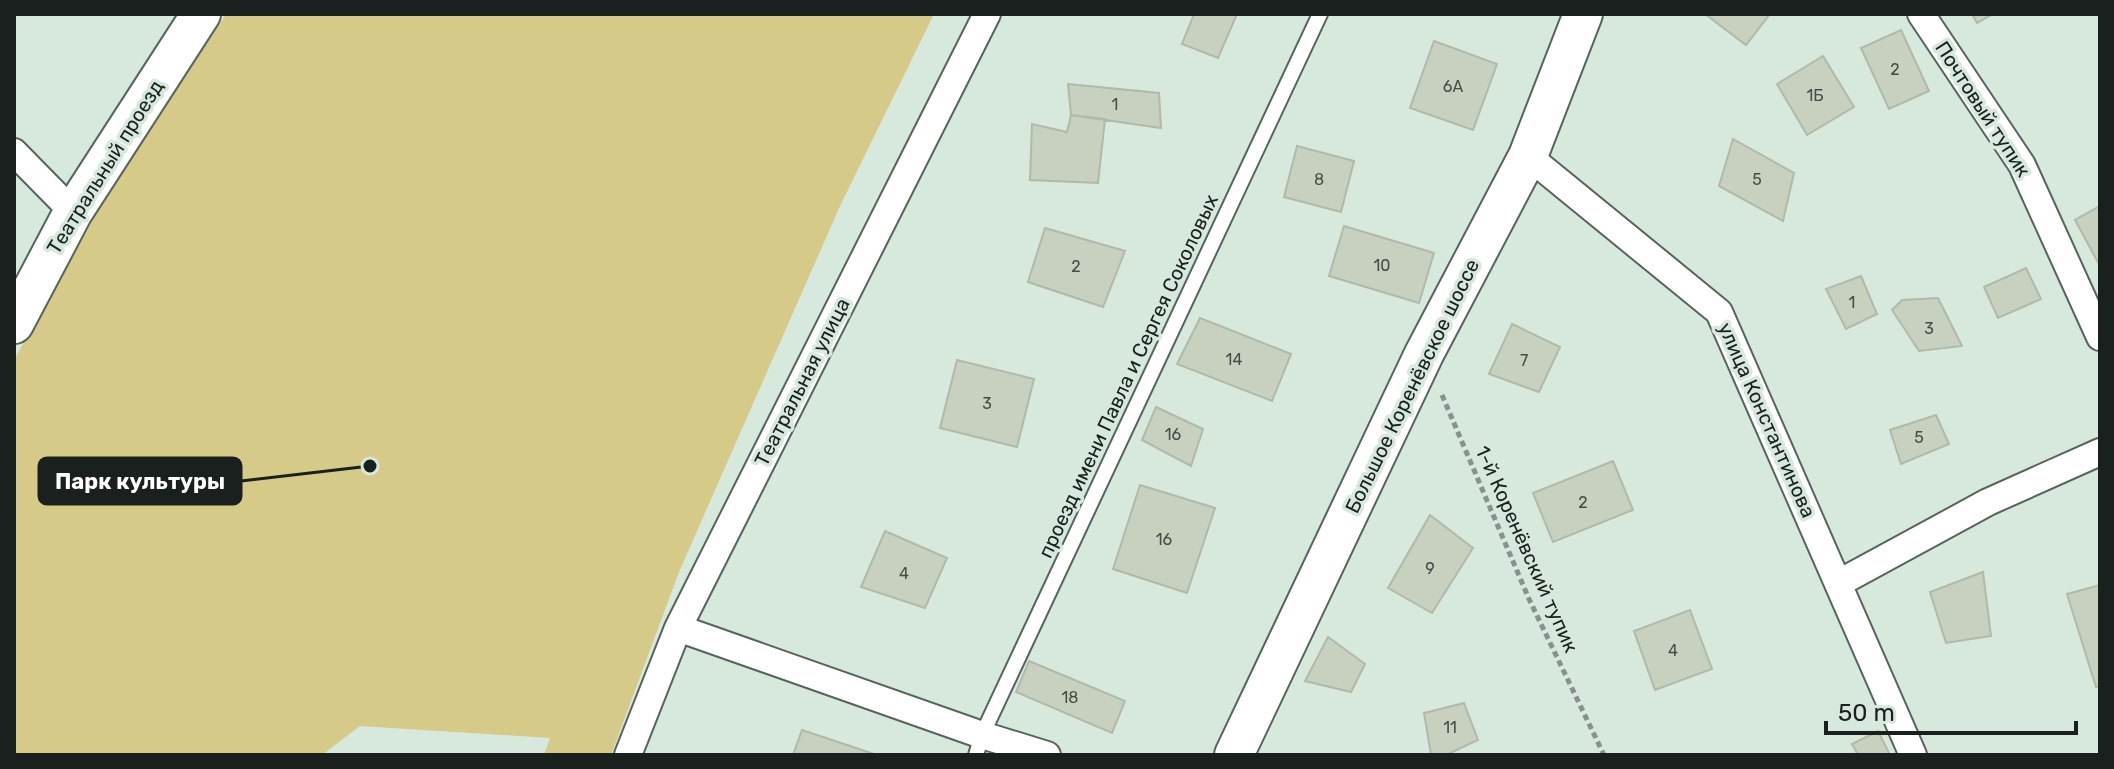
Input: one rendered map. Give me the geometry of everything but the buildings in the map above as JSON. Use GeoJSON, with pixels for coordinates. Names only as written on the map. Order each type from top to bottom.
{"type":"FeatureCollection","features":[{"type":"Feature","properties":{"kind":"main road","name":"Театральный проезд"},"geometry":{"type":"LineString","coordinates":[[14,324],[73,212],[201,14]]}},
{"type":"Feature","properties":{"kind":"main road","name":"Большое Коренёвское шоссе"},"geometry":{"type":"LineString","coordinates":[[1234,755],[1424,354],[1528,156],[1583,14]]}},
{"type":"Feature","properties":{"kind":"street","name":"Театральная улица"},"geometry":{"type":"LineString","coordinates":[[628,755],[678,628],[987,14]]}},
{"type":"Feature","properties":{"kind":"street","name":"Почтовый тупик"},"geometry":{"type":"LineString","coordinates":[[1921,14],[2022,165],[2100,337]]}},
{"type":"Feature","properties":{"kind":"street"},"geometry":{"type":"LineString","coordinates":[[14,152],[73,212]]}},
{"type":"Feature","properties":{"kind":"street","name":"улица Константинова"},"geometry":{"type":"LineString","coordinates":[[1528,156],[1719,312],[1913,755]]}},
{"type":"Feature","properties":{"kind":"street"},"geometry":{"type":"LineString","coordinates":[[1839,583],[1988,502],[2100,452]]}},
{"type":"Feature","properties":{"kind":"street"},"geometry":{"type":"LineString","coordinates":[[678,628],[979,745],[1047,755]]}},
{"type":"Feature","properties":{"kind":"lane","name":"проезд имени Павла и Сергея Соколовых"},"geometry":{"type":"LineString","coordinates":[[979,745],[1320,14]]}},
{"type":"Feature","properties":{"kind":"path","name":"1-й Коренёвский тупик"},"geometry":{"type":"LineString","coordinates":[[1424,354],[1529,599],[1604,755]]}},
{"type":"Feature","properties":{"kind":"shaded area"},"geometry":{"type":"Polygon","coordinates":[[[226,14],[934,14],[840,206],[679,572],[611,755],[544,755],[550,738],[360,726],[322,755],[14,755],[14,360],[101,206],[226,14]]]}},
{"type":"Feature","properties":{"kind":"place","name":"Парк культуры"},"geometry":{"type":"Point","coordinates":[370,466]}}]}
